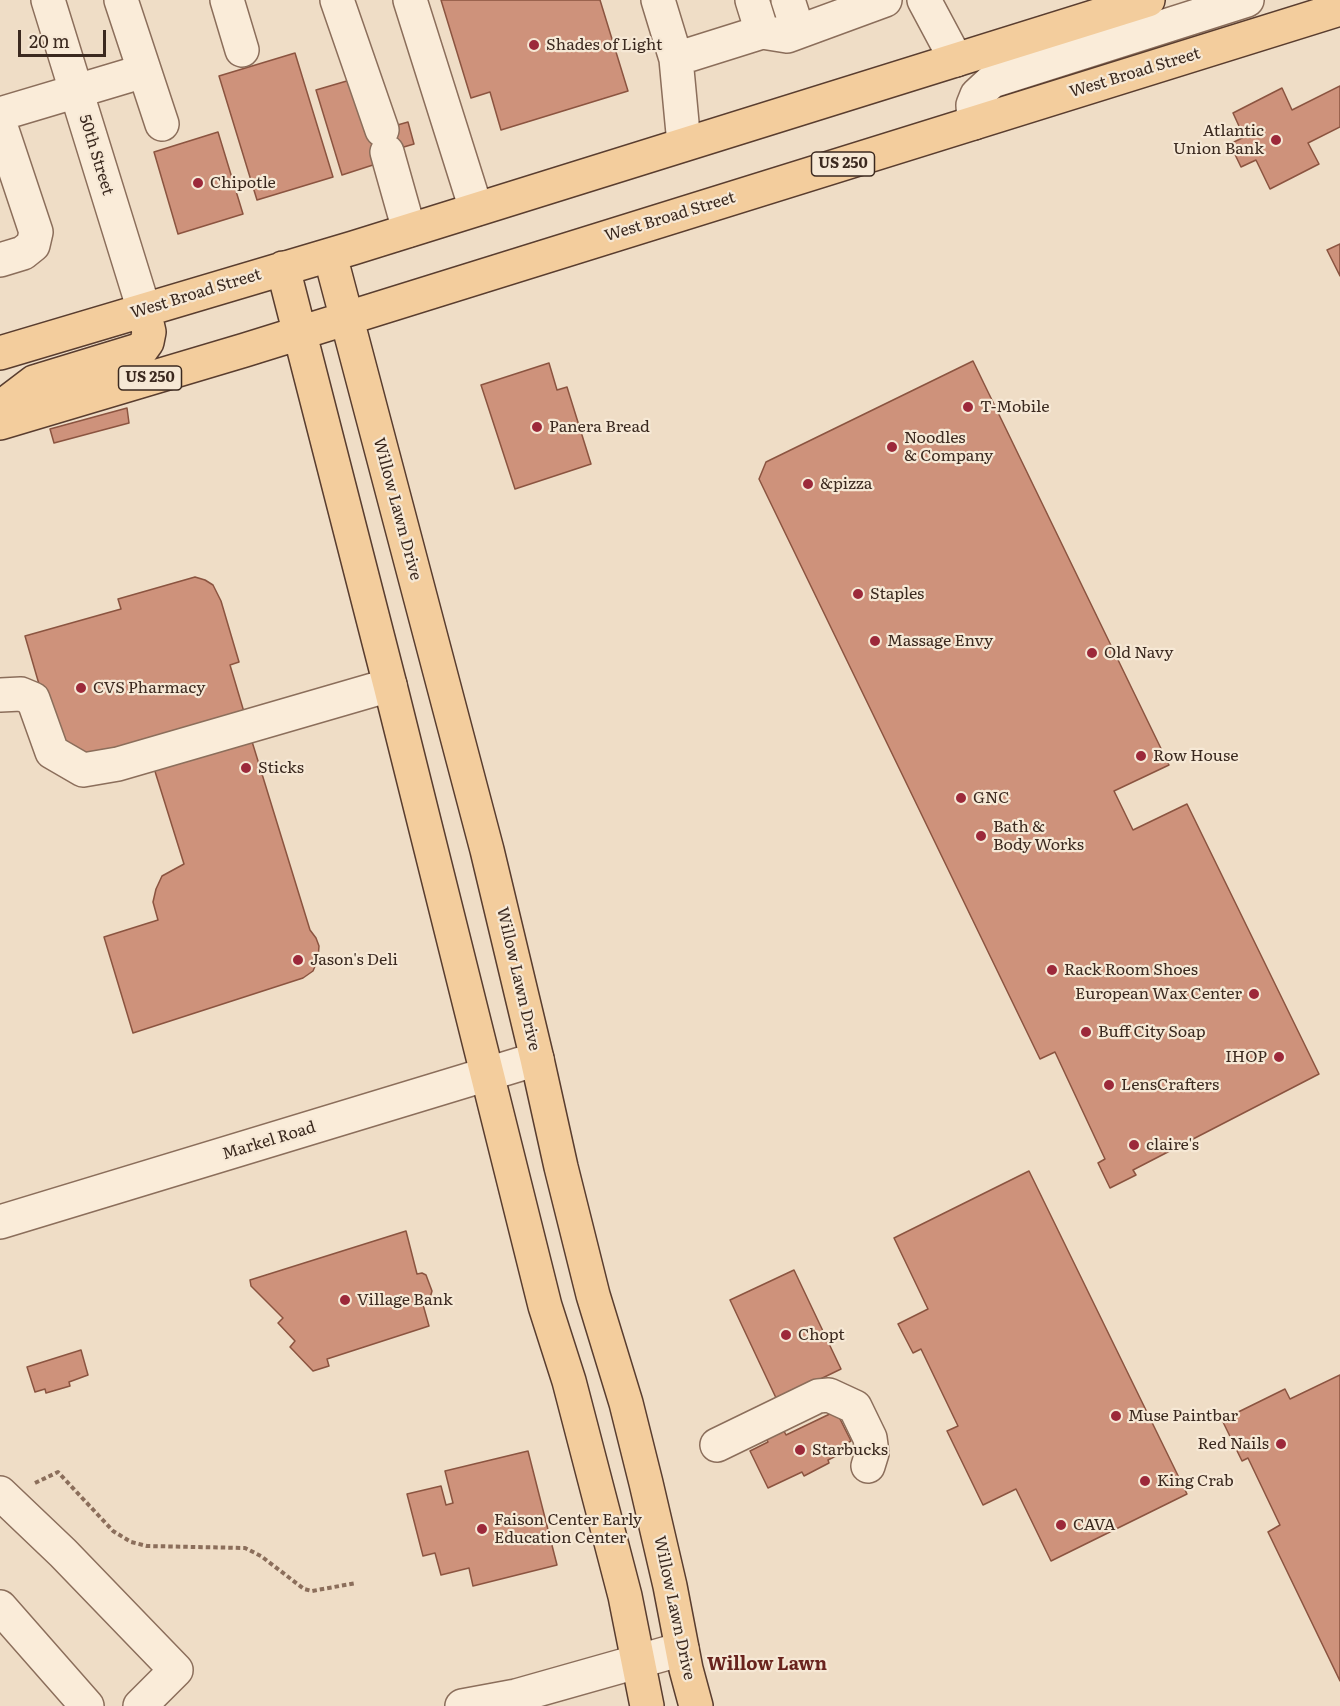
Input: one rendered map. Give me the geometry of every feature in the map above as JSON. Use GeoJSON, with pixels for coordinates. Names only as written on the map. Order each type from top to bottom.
{"type":"FeatureCollection","features":[{"type":"Feature","properties":{"kind":"main road","name":"West Broad Street"},"geometry":{"type":"LineString","coordinates":[[0,353],[330,255],[1137,2]]}},
{"type":"Feature","properties":{"kind":"main road","name":"West Broad Street"},"geometry":{"type":"LineString","coordinates":[[0,423],[300,333],[1340,9]]}},
{"type":"Feature","properties":{"kind":"main road","name":"Willow Lawn Drive"},"geometry":{"type":"LineString","coordinates":[[330,255],[487,850],[561,1167],[593,1294],[626,1403],[646,1483],[696,1706]]}},
{"type":"Feature","properties":{"kind":"main road"},"geometry":{"type":"LineString","coordinates":[[283,268],[545,1306],[568,1381],[625,1596],[647,1706]]}},
{"type":"Feature","properties":{"kind":"main road"},"geometry":{"type":"LineString","coordinates":[[0,408],[34,382],[142,349],[147,342],[149,332],[144,310]]}},
{"type":"Feature","properties":{"kind":"street","name":"50th Street"},"geometry":{"type":"LineString","coordinates":[[48,0],[144,310]]}},
{"type":"Feature","properties":{"kind":"street"},"geometry":{"type":"LineString","coordinates":[[121,0],[162,124]]}},
{"type":"Feature","properties":{"kind":"street"},"geometry":{"type":"LineString","coordinates":[[226,0],[242,50]]}},
{"type":"Feature","properties":{"kind":"street"},"geometry":{"type":"LineString","coordinates":[[337,0],[384,141],[409,230]]}},
{"type":"Feature","properties":{"kind":"street"},"geometry":{"type":"LineString","coordinates":[[410,0],[476,209]]}},
{"type":"Feature","properties":{"kind":"street"},"geometry":{"type":"LineString","coordinates":[[658,0],[676,59],[684,144]]}},
{"type":"Feature","properties":{"kind":"street"},"geometry":{"type":"LineString","coordinates":[[752,0],[762,32]]}},
{"type":"Feature","properties":{"kind":"street"},"geometry":{"type":"LineString","coordinates":[[788,0],[798,31]]}},
{"type":"Feature","properties":{"kind":"street"},"geometry":{"type":"LineString","coordinates":[[676,59],[762,32],[787,36],[885,0]]}},
{"type":"Feature","properties":{"kind":"street"},"geometry":{"type":"LineString","coordinates":[[924,0],[956,60]]}},
{"type":"Feature","properties":{"kind":"street"},"geometry":{"type":"LineString","coordinates":[[974,123],[973,105],[977,95],[992,81],[1247,0]]}},
{"type":"Feature","properties":{"kind":"street"},"geometry":{"type":"LineString","coordinates":[[0,114],[144,71]]}},
{"type":"Feature","properties":{"kind":"street"},"geometry":{"type":"LineString","coordinates":[[0,124],[36,232],[33,245],[23,253],[0,260]]}},
{"type":"Feature","properties":{"kind":"street"},"geometry":{"type":"LineString","coordinates":[[0,695],[21,694],[33,699],[52,752],[83,770],[118,764],[390,685]]}},
{"type":"Feature","properties":{"kind":"street","name":"Markel Road"},"geometry":{"type":"LineString","coordinates":[[0,1222],[537,1059]]}},
{"type":"Feature","properties":{"kind":"street"},"geometry":{"type":"LineString","coordinates":[[717,1445],[818,1396],[829,1395],[855,1407],[870,1438],[872,1453],[868,1466]]}},
{"type":"Feature","properties":{"kind":"street"},"geometry":{"type":"LineString","coordinates":[[4,1497],[63,1553],[176,1670],[140,1706]]}},
{"type":"Feature","properties":{"kind":"street"},"geometry":{"type":"LineString","coordinates":[[0,1607],[87,1706]]}},
{"type":"Feature","properties":{"kind":"street"},"geometry":{"type":"LineString","coordinates":[[462,1706],[516,1696],[682,1649]]}},
{"type":"Feature","properties":{"kind":"path"},"geometry":{"type":"LineString","coordinates":[[4,1497],[58,1472],[113,1531],[131,1542],[147,1545],[245,1548],[261,1556],[304,1589],[312,1592],[356,1583]]}},
{"type":"Feature","properties":{"kind":"building","name":"Shades of Light"},"geometry":{"type":"Polygon","coordinates":[[[441,0],[600,0],[628,91],[501,130],[490,92],[471,98],[441,0]]]}},
{"type":"Feature","properties":{"kind":"building"},"geometry":{"type":"Polygon","coordinates":[[[295,53],[333,177],[257,200],[219,76],[295,53]]]}},
{"type":"Feature","properties":{"kind":"building"},"geometry":{"type":"Polygon","coordinates":[[[357,78],[373,132],[408,122],[414,144],[373,156],[376,164],[342,175],[316,90],[357,78]]]}},
{"type":"Feature","properties":{"kind":"building","name":"Atlantic Union Bank"},"geometry":{"type":"Polygon","coordinates":[[[1340,86],[1340,127],[1308,143],[1319,164],[1270,189],[1256,160],[1241,167],[1230,144],[1244,137],[1233,113],[1282,88],[1292,110],[1340,86]]]}},
{"type":"Feature","properties":{"kind":"building","name":"Chipotle"},"geometry":{"type":"Polygon","coordinates":[[[218,132],[243,214],[178,234],[154,152],[218,132]]]}},
{"type":"Feature","properties":{"kind":"building"},"geometry":{"type":"Polygon","coordinates":[[[1340,244],[1340,276],[1327,250],[1340,244]]]}},
{"type":"Feature","properties":{"kind":"building"},"geometry":{"type":"Polygon","coordinates":[[[973,361],[1169,765],[1114,791],[1133,830],[1187,804],[1319,1074],[1133,1170],[1136,1175],[1110,1188],[1098,1163],[1105,1159],[1055,1052],[1040,1059],[759,479],[766,462],[973,361]]]}},
{"type":"Feature","properties":{"kind":"building","name":"Panera Bread"},"geometry":{"type":"Polygon","coordinates":[[[549,363],[557,390],[567,387],[591,464],[515,489],[481,385],[549,363]]]}},
{"type":"Feature","properties":{"kind":"building"},"geometry":{"type":"Polygon","coordinates":[[[127,408],[129,423],[54,443],[50,429],[127,408]]]}},
{"type":"Feature","properties":{"kind":"building","name":"CVS Pharmacy"},"geometry":{"type":"Polygon","coordinates":[[[195,577],[213,585],[221,601],[239,662],[230,665],[244,712],[79,758],[57,746],[25,636],[121,609],[118,599],[195,577]]]}},
{"type":"Feature","properties":{"kind":"building"},"geometry":{"type":"Polygon","coordinates":[[[250,735],[310,930],[319,946],[318,959],[313,971],[303,978],[133,1033],[104,937],[158,920],[153,902],[162,876],[184,864],[153,765],[250,735]]]}},
{"type":"Feature","properties":{"kind":"building"},"geometry":{"type":"Polygon","coordinates":[[[1029,1171],[1187,1494],[1051,1561],[1016,1489],[983,1505],[947,1431],[958,1426],[921,1349],[913,1353],[898,1324],[928,1309],[894,1238],[1029,1171]]]}},
{"type":"Feature","properties":{"kind":"building","name":"Village Bank"},"geometry":{"type":"Polygon","coordinates":[[[406,1231],[417,1274],[426,1275],[432,1291],[430,1298],[422,1301],[429,1326],[327,1359],[329,1366],[313,1371],[290,1347],[295,1341],[278,1323],[283,1318],[251,1286],[250,1280],[406,1231]]]}},
{"type":"Feature","properties":{"kind":"building","name":"Chopt"},"geometry":{"type":"Polygon","coordinates":[[[794,1270],[841,1369],[777,1400],[730,1300],[794,1270]]]}},
{"type":"Feature","properties":{"kind":"building"},"geometry":{"type":"Polygon","coordinates":[[[81,1350],[88,1375],[69,1382],[70,1386],[46,1393],[45,1389],[35,1392],[27,1367],[81,1350]]]}},
{"type":"Feature","properties":{"kind":"building"},"geometry":{"type":"Polygon","coordinates":[[[1340,1375],[1340,1681],[1268,1532],[1280,1525],[1248,1458],[1242,1461],[1222,1420],[1285,1389],[1290,1399],[1340,1375]]]}},
{"type":"Feature","properties":{"kind":"building","name":"Starbucks"},"geometry":{"type":"Polygon","coordinates":[[[836,1411],[851,1441],[847,1443],[850,1449],[804,1476],[802,1472],[768,1488],[750,1451],[768,1442],[765,1436],[782,1427],[786,1435],[836,1411]]]}},
{"type":"Feature","properties":{"kind":"building","name":"Faison Center Early Education Center"},"geometry":{"type":"Polygon","coordinates":[[[528,1451],[557,1565],[473,1586],[469,1568],[441,1575],[435,1553],[423,1556],[407,1494],[441,1486],[446,1505],[453,1503],[445,1471],[528,1451]]]}},
{"type":"Feature","properties":{"kind":"place","name":"Shades of Light"},"geometry":{"type":"Point","coordinates":[534,45]}},
{"type":"Feature","properties":{"kind":"place","name":"Atlantic Union Bank"},"geometry":{"type":"Point","coordinates":[1276,140]}},
{"type":"Feature","properties":{"kind":"place","name":"Chipotle"},"geometry":{"type":"Point","coordinates":[198,183]}},
{"type":"Feature","properties":{"kind":"place","name":"T-Mobile"},"geometry":{"type":"Point","coordinates":[968,407]}},
{"type":"Feature","properties":{"kind":"place","name":"Panera Bread"},"geometry":{"type":"Point","coordinates":[537,427]}},
{"type":"Feature","properties":{"kind":"place","name":"Noodles & Company"},"geometry":{"type":"Point","coordinates":[892,447]}},
{"type":"Feature","properties":{"kind":"place","name":"&pizza"},"geometry":{"type":"Point","coordinates":[808,484]}},
{"type":"Feature","properties":{"kind":"place","name":"Staples"},"geometry":{"type":"Point","coordinates":[858,594]}},
{"type":"Feature","properties":{"kind":"place","name":"Massage Envy"},"geometry":{"type":"Point","coordinates":[875,641]}},
{"type":"Feature","properties":{"kind":"place","name":"Old Navy"},"geometry":{"type":"Point","coordinates":[1092,653]}},
{"type":"Feature","properties":{"kind":"place","name":"CVS Pharmacy"},"geometry":{"type":"Point","coordinates":[81,688]}},
{"type":"Feature","properties":{"kind":"place","name":"Row House"},"geometry":{"type":"Point","coordinates":[1141,756]}},
{"type":"Feature","properties":{"kind":"place","name":"Sticks"},"geometry":{"type":"Point","coordinates":[246,768]}},
{"type":"Feature","properties":{"kind":"place","name":"GNC"},"geometry":{"type":"Point","coordinates":[961,798]}},
{"type":"Feature","properties":{"kind":"place","name":"Bath & Body Works"},"geometry":{"type":"Point","coordinates":[981,836]}},
{"type":"Feature","properties":{"kind":"place","name":"Jason's Deli"},"geometry":{"type":"Point","coordinates":[298,960]}},
{"type":"Feature","properties":{"kind":"place","name":"Rack Room Shoes"},"geometry":{"type":"Point","coordinates":[1052,970]}},
{"type":"Feature","properties":{"kind":"place","name":"European Wax Center"},"geometry":{"type":"Point","coordinates":[1254,994]}},
{"type":"Feature","properties":{"kind":"place","name":"Buff City Soap"},"geometry":{"type":"Point","coordinates":[1086,1032]}},
{"type":"Feature","properties":{"kind":"place","name":"IHOP"},"geometry":{"type":"Point","coordinates":[1279,1057]}},
{"type":"Feature","properties":{"kind":"place","name":"LensCrafters"},"geometry":{"type":"Point","coordinates":[1109,1085]}},
{"type":"Feature","properties":{"kind":"place","name":"claire's"},"geometry":{"type":"Point","coordinates":[1134,1145]}},
{"type":"Feature","properties":{"kind":"place","name":"Village Bank"},"geometry":{"type":"Point","coordinates":[345,1300]}},
{"type":"Feature","properties":{"kind":"place","name":"Chopt"},"geometry":{"type":"Point","coordinates":[786,1335]}},
{"type":"Feature","properties":{"kind":"place","name":"Muse Paintbar"},"geometry":{"type":"Point","coordinates":[1116,1416]}},
{"type":"Feature","properties":{"kind":"place","name":"Red Nails"},"geometry":{"type":"Point","coordinates":[1281,1444]}},
{"type":"Feature","properties":{"kind":"place","name":"Starbucks"},"geometry":{"type":"Point","coordinates":[800,1450]}},
{"type":"Feature","properties":{"kind":"place","name":"King Crab"},"geometry":{"type":"Point","coordinates":[1145,1481]}},
{"type":"Feature","properties":{"kind":"place","name":"CAVA"},"geometry":{"type":"Point","coordinates":[1061,1525]}},
{"type":"Feature","properties":{"kind":"place","name":"Faison Center Early Education Center"},"geometry":{"type":"Point","coordinates":[482,1529]}},
{"type":"Feature","properties":{"kind":"district","name":"Willow Lawn"},"geometry":{"type":"Point","coordinates":[767,1665]}}]}
